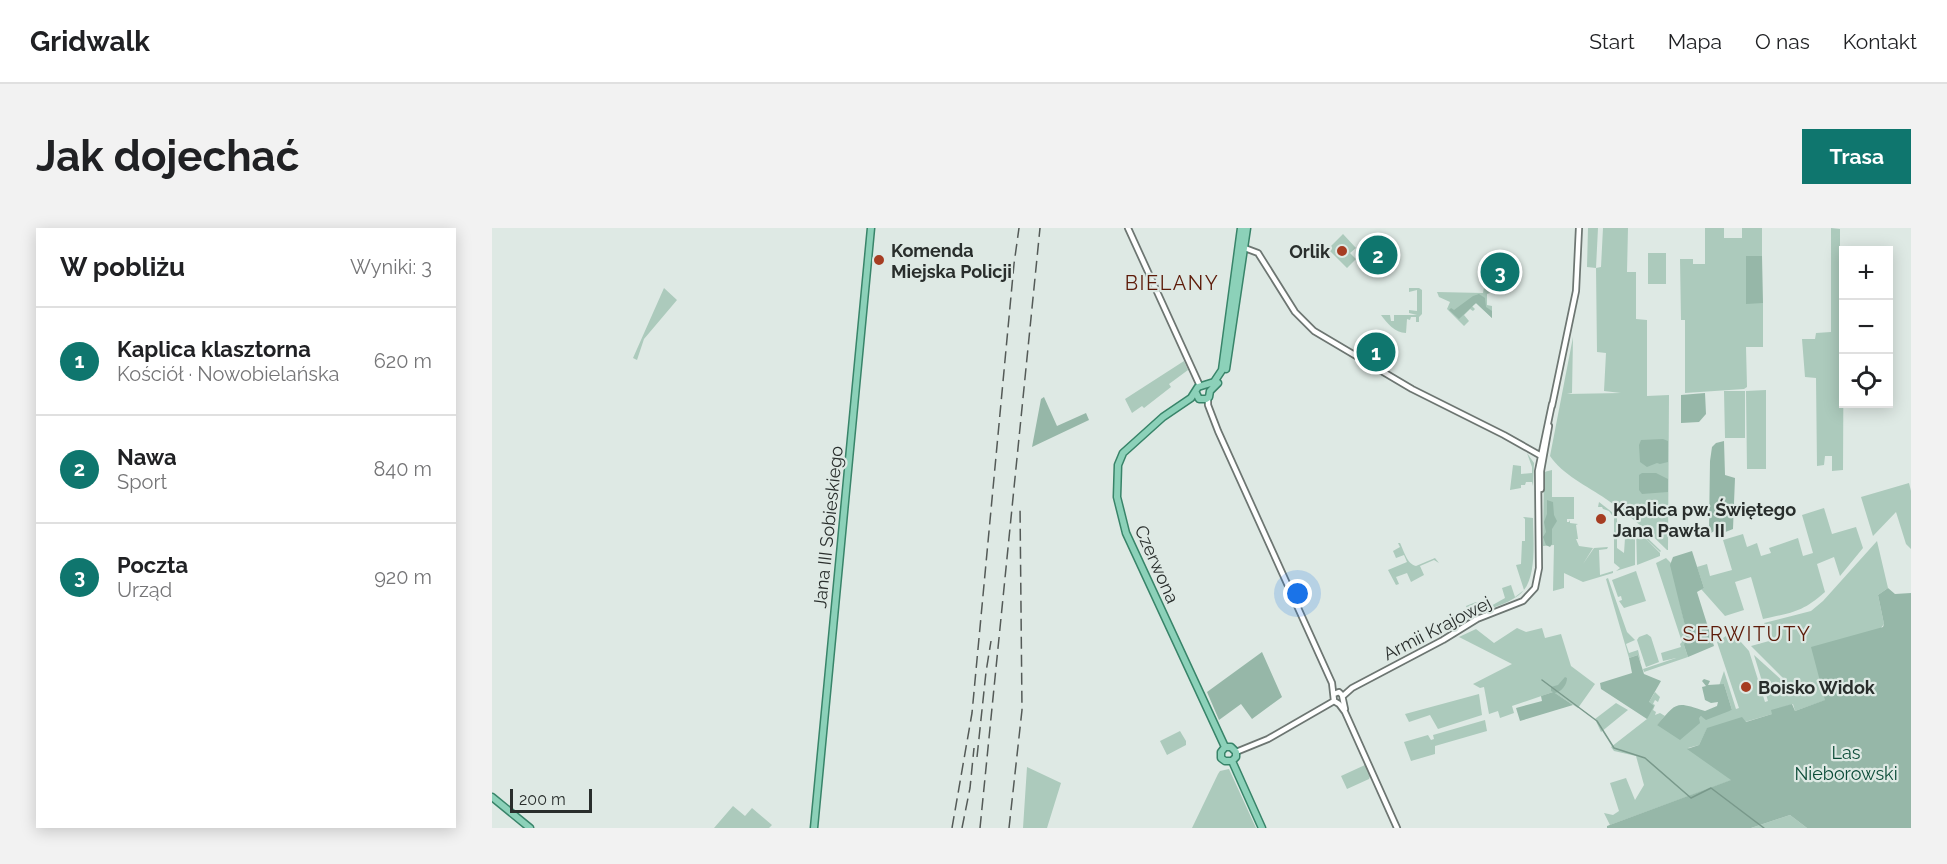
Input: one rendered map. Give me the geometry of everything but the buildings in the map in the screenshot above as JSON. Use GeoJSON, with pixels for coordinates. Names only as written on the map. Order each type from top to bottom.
{"type":"FeatureCollection","features":[{"type":"Feature","properties":{"kind":"main road","name":"Jana III Sobieskiego"},"geometry":{"type":"LineString","coordinates":[[814,828],[871,228]]}},
{"type":"Feature","properties":{"kind":"main road"},"geometry":{"type":"LineString","coordinates":[[1241,228],[1242,247]]}},
{"type":"Feature","properties":{"kind":"main road"},"geometry":{"type":"LineString","coordinates":[[1242,247],[1247,228]]}},
{"type":"Feature","properties":{"kind":"main road","name":"Czerwona"},"geometry":{"type":"LineString","coordinates":[[1225,747],[1124,527],[1118,501],[1118,465],[1122,453],[1163,417],[1203,393],[1223,376],[1229,360],[1242,247]]}},
{"type":"Feature","properties":{"kind":"main road"},"geometry":{"type":"LineString","coordinates":[[1225,747],[1231,747],[1236,752],[1236,757],[1232,761],[1225,761],[1221,758],[1221,752],[1225,747]]}},
{"type":"Feature","properties":{"kind":"main road"},"geometry":{"type":"LineString","coordinates":[[1232,761],[1262,828]]}},
{"type":"Feature","properties":{"kind":"main road"},"geometry":{"type":"LineString","coordinates":[[492,797],[530,828]]}},
{"type":"Feature","properties":{"kind":"street"},"geometry":{"type":"LineString","coordinates":[[1128,228],[1397,828]]}},
{"type":"Feature","properties":{"kind":"street","name":"Armii Krajowej"},"geometry":{"type":"LineString","coordinates":[[1541,458],[1577,283],[1579,228]]}},
{"type":"Feature","properties":{"kind":"street"},"geometry":{"type":"LineString","coordinates":[[1242,247],[1258,253],[1295,312],[1314,331],[1418,392],[1531,449],[1541,458]]}},
{"type":"Feature","properties":{"kind":"street","name":"Armii Krajowej"},"geometry":{"type":"LineString","coordinates":[[1236,752],[1268,740],[1352,688],[1443,640],[1477,619],[1512,607],[1526,599],[1535,588],[1538,576],[1538,481],[1543,439],[1552,404]]}},
{"type":"Feature","properties":{"kind":"street"},"geometry":{"type":"LineString","coordinates":[[1512,439],[1541,458]]}},
{"type":"Feature","properties":{"kind":"street"},"geometry":{"type":"LineString","coordinates":[[1531,449],[1538,448],[1543,439]]}},
{"type":"Feature","properties":{"kind":"green space"},"geometry":{"type":"Polygon","coordinates":[[[1588,228],[1598,228],[1596,268],[1587,267],[1588,228]]]}},
{"type":"Feature","properties":{"kind":"green space"},"geometry":{"type":"Polygon","coordinates":[[[1603,228],[1628,228],[1627,272],[1636,272],[1636,319],[1647,320],[1647,396],[1669,395],[1668,550],[1606,499],[1568,475],[1550,456],[1573,337],[1572,393],[1567,394],[1621,393],[1604,391],[1606,353],[1597,352],[1596,268],[1601,267],[1603,228]]]}},
{"type":"Feature","properties":{"kind":"green space"},"geometry":{"type":"Polygon","coordinates":[[[1705,228],[1724,228],[1724,238],[1742,238],[1742,228],[1762,228],[1762,256],[1746,256],[1751,303],[1763,303],[1763,347],[1746,347],[1747,387],[1744,389],[1685,393],[1685,320],[1681,320],[1680,259],[1693,259],[1693,264],[1705,264],[1705,228]]]}},
{"type":"Feature","properties":{"kind":"green space"},"geometry":{"type":"Polygon","coordinates":[[[1831,228],[1840,229],[1839,408],[1843,408],[1843,470],[1832,471],[1832,456],[1825,456],[1824,465],[1817,466],[1816,378],[1805,377],[1802,339],[1815,339],[1816,333],[1831,332],[1831,228]]]}},
{"type":"Feature","properties":{"kind":"green space","name":"Orlik"},"geometry":{"type":"Polygon","coordinates":[[[1343,234],[1356,248],[1350,253],[1356,259],[1347,268],[1328,249],[1343,234]]]}},
{"type":"Feature","properties":{"kind":"green space"},"geometry":{"type":"Polygon","coordinates":[[[1648,253],[1666,253],[1666,284],[1648,284],[1648,253]]]}},
{"type":"Feature","properties":{"kind":"green space"},"geometry":{"type":"Polygon","coordinates":[[[1746,256],[1762,256],[1763,303],[1746,304],[1746,256]]]}},
{"type":"Feature","properties":{"kind":"green space"},"geometry":{"type":"Polygon","coordinates":[[[1484,287],[1490,293],[1487,294],[1487,305],[1492,306],[1492,318],[1476,303],[1472,306],[1475,309],[1473,311],[1470,309],[1464,315],[1469,321],[1464,326],[1447,309],[1450,302],[1439,297],[1437,292],[1483,293],[1484,287]]]}},
{"type":"Feature","properties":{"kind":"green space"},"geometry":{"type":"Polygon","coordinates":[[[664,288],[677,300],[644,339],[637,360],[633,358],[664,288]]]}},
{"type":"Feature","properties":{"kind":"green space"},"geometry":{"type":"Polygon","coordinates":[[[1409,288],[1422,290],[1422,314],[1419,322],[1416,322],[1416,317],[1407,319],[1406,333],[1402,333],[1388,324],[1381,315],[1390,315],[1391,321],[1394,321],[1394,315],[1417,315],[1409,313],[1409,310],[1417,311],[1417,290],[1409,292],[1409,288]]]}},
{"type":"Feature","properties":{"kind":"green space"},"geometry":{"type":"Polygon","coordinates":[[[1479,294],[1485,298],[1486,307],[1492,311],[1492,318],[1476,303],[1459,319],[1449,310],[1451,308],[1454,310],[1479,294]]]}},
{"type":"Feature","properties":{"kind":"green space"},"geometry":{"type":"Polygon","coordinates":[[[1184,361],[1188,370],[1169,384],[1171,387],[1144,408],[1142,406],[1132,413],[1125,399],[1184,361]]]}},
{"type":"Feature","properties":{"kind":"green space"},"geometry":{"type":"Polygon","coordinates":[[[1766,390],[1766,469],[1747,469],[1746,391],[1766,390]]]}},
{"type":"Feature","properties":{"kind":"green space"},"geometry":{"type":"Polygon","coordinates":[[[1724,391],[1745,391],[1745,438],[1725,438],[1724,391]]]}},
{"type":"Feature","properties":{"kind":"green space"},"geometry":{"type":"Polygon","coordinates":[[[1705,393],[1706,414],[1699,422],[1681,423],[1681,395],[1705,393]]]}},
{"type":"Feature","properties":{"kind":"green space"},"geometry":{"type":"Polygon","coordinates":[[[1044,397],[1057,426],[1086,413],[1089,420],[1032,447],[1041,399],[1044,397]]]}},
{"type":"Feature","properties":{"kind":"green space"},"geometry":{"type":"Polygon","coordinates":[[[1663,439],[1668,441],[1668,462],[1647,467],[1640,462],[1641,440],[1663,439]]]}},
{"type":"Feature","properties":{"kind":"green space"},"geometry":{"type":"Polygon","coordinates":[[[1724,441],[1725,475],[1735,478],[1733,529],[1718,535],[1716,530],[1711,533],[1709,531],[1710,461],[1712,447],[1724,441]]]}},
{"type":"Feature","properties":{"kind":"green space"},"geometry":{"type":"Polygon","coordinates":[[[1527,453],[1534,463],[1533,486],[1532,482],[1526,482],[1525,485],[1521,485],[1521,488],[1510,490],[1513,465],[1521,466],[1521,474],[1532,473],[1527,453]]]}},
{"type":"Feature","properties":{"kind":"green space"},"geometry":{"type":"Polygon","coordinates":[[[1552,470],[1552,497],[1574,497],[1574,519],[1567,519],[1567,522],[1570,520],[1570,523],[1578,524],[1576,525],[1578,539],[1576,539],[1579,546],[1593,548],[1583,564],[1594,548],[1608,547],[1599,550],[1600,575],[1613,571],[1613,573],[1583,582],[1564,573],[1564,588],[1553,591],[1554,545],[1543,546],[1544,472],[1552,470]]]}},
{"type":"Feature","properties":{"kind":"green space"},"geometry":{"type":"Polygon","coordinates":[[[1656,473],[1668,479],[1668,492],[1642,494],[1639,490],[1639,475],[1656,473]]]}},
{"type":"Feature","properties":{"kind":"green space"},"geometry":{"type":"Polygon","coordinates":[[[1909,483],[1911,549],[1906,544],[1896,512],[1873,536],[1861,497],[1909,483]]]}},
{"type":"Feature","properties":{"kind":"green space"},"geometry":{"type":"Polygon","coordinates":[[[1547,500],[1553,502],[1557,521],[1552,529],[1550,547],[1546,545],[1543,537],[1546,532],[1544,522],[1547,514],[1547,500]]]}},
{"type":"Feature","properties":{"kind":"green space"},"geometry":{"type":"Polygon","coordinates":[[[1599,502],[1617,516],[1617,548],[1624,553],[1625,538],[1635,537],[1635,565],[1616,571],[1620,568],[1614,563],[1614,518],[1609,511],[1598,507],[1599,502]]]}},
{"type":"Feature","properties":{"kind":"green space"},"geometry":{"type":"Polygon","coordinates":[[[1824,508],[1832,534],[1856,527],[1863,548],[1840,576],[1834,557],[1817,564],[1825,592],[1809,604],[1796,611],[1763,619],[1751,577],[1735,582],[1744,610],[1725,616],[1701,589],[1704,588],[1697,567],[1707,564],[1710,576],[1732,570],[1723,540],[1743,534],[1747,547],[1757,543],[1761,556],[1771,553],[1769,548],[1798,538],[1803,556],[1813,553],[1802,515],[1824,508]]]}},
{"type":"Feature","properties":{"kind":"green space"},"geometry":{"type":"Polygon","coordinates":[[[1523,517],[1533,518],[1532,570],[1524,590],[1516,565],[1521,564],[1522,541],[1525,541],[1525,519],[1523,517]]]}},
{"type":"Feature","properties":{"kind":"green space"},"geometry":{"type":"Polygon","coordinates":[[[1636,527],[1661,551],[1643,536],[1660,553],[1660,556],[1637,565],[1636,527]]]}},
{"type":"Feature","properties":{"kind":"green space"},"geometry":{"type":"Polygon","coordinates":[[[1877,541],[1888,588],[1878,595],[1884,624],[1826,700],[1795,711],[1793,704],[1772,711],[1772,714],[1745,722],[1707,729],[1699,745],[1688,748],[1732,780],[1610,825],[1604,813],[1613,815],[1619,811],[1610,783],[1626,778],[1635,800],[1644,785],[1636,756],[1614,751],[1611,747],[1647,719],[1649,702],[1655,692],[1660,697],[1658,702],[1655,700],[1653,704],[1655,715],[1660,713],[1665,716],[1657,725],[1732,710],[1724,684],[1719,686],[1724,671],[1736,709],[1739,708],[1717,642],[1732,632],[1749,651],[1765,702],[1768,701],[1754,655],[1786,684],[1784,679],[1751,646],[1769,641],[1764,623],[1811,611],[1823,601],[1877,541]]]}},
{"type":"Feature","properties":{"kind":"green space"},"geometry":{"type":"Polygon","coordinates":[[[1398,543],[1413,565],[1416,566],[1435,558],[1439,563],[1434,560],[1420,566],[1424,575],[1411,582],[1407,573],[1396,577],[1399,584],[1396,585],[1388,570],[1407,562],[1404,555],[1396,558],[1393,551],[1400,547],[1398,543]]]}},
{"type":"Feature","properties":{"kind":"green space"},"geometry":{"type":"Polygon","coordinates":[[[1692,551],[1704,588],[1697,592],[1714,646],[1688,657],[1684,645],[1686,630],[1670,565],[1673,557],[1692,551]]]}},
{"type":"Feature","properties":{"kind":"green space"},"geometry":{"type":"Polygon","coordinates":[[[1666,558],[1671,563],[1686,630],[1684,645],[1688,657],[1644,672],[1643,669],[1676,658],[1663,661],[1661,653],[1681,647],[1682,642],[1656,563],[1666,558]]]}},
{"type":"Feature","properties":{"kind":"green space"},"geometry":{"type":"Polygon","coordinates":[[[1636,571],[1646,601],[1624,608],[1619,601],[1622,600],[1621,596],[1618,597],[1612,580],[1636,571]]]}},
{"type":"Feature","properties":{"kind":"green space"},"geometry":{"type":"Polygon","coordinates":[[[1608,578],[1627,632],[1635,640],[1626,644],[1629,653],[1638,650],[1641,663],[1638,655],[1629,658],[1606,579],[1608,578]]]}},
{"type":"Feature","properties":{"kind":"green space"},"geometry":{"type":"Polygon","coordinates":[[[1511,585],[1515,597],[1523,591],[1519,595],[1508,602],[1470,616],[1466,606],[1476,602],[1482,611],[1505,598],[1502,588],[1511,585]]]}},
{"type":"Feature","properties":{"kind":"green space","name":"Las Nieborowski"},"geometry":{"type":"Polygon","coordinates":[[[1888,588],[1895,594],[1911,593],[1911,828],[1807,828],[1790,815],[1751,828],[1607,828],[1607,826],[1731,780],[1687,749],[1699,745],[1707,728],[1742,717],[1746,722],[1772,714],[1771,710],[1792,704],[1795,711],[1825,700],[1811,647],[1883,627],[1878,595],[1888,588]]]}},
{"type":"Feature","properties":{"kind":"green space"},"geometry":{"type":"Polygon","coordinates":[[[1517,628],[1526,632],[1542,628],[1545,638],[1561,634],[1571,666],[1595,684],[1578,708],[1553,692],[1512,706],[1514,713],[1500,718],[1498,711],[1489,714],[1484,687],[1480,688],[1473,684],[1512,664],[1459,637],[1476,629],[1494,643],[1517,628]]]}},
{"type":"Feature","properties":{"kind":"green space"},"geometry":{"type":"Polygon","coordinates":[[[1647,634],[1651,637],[1659,662],[1646,667],[1637,640],[1647,634]]]}},
{"type":"Feature","properties":{"kind":"green space"},"geometry":{"type":"Polygon","coordinates":[[[1262,652],[1282,697],[1252,719],[1241,704],[1219,720],[1207,692],[1262,652]]]}},
{"type":"Feature","properties":{"kind":"green space"},"geometry":{"type":"Polygon","coordinates":[[[1638,655],[1644,674],[1661,681],[1649,702],[1654,706],[1647,719],[1601,689],[1600,683],[1632,673],[1629,658],[1638,655]]]}},
{"type":"Feature","properties":{"kind":"green space"},"geometry":{"type":"Polygon","coordinates":[[[1565,677],[1567,681],[1565,686],[1555,693],[1573,705],[1520,721],[1516,708],[1542,701],[1541,696],[1553,692],[1551,687],[1558,685],[1565,677]]]}},
{"type":"Feature","properties":{"kind":"green space"},"geometry":{"type":"Polygon","coordinates":[[[1704,679],[1710,681],[1708,685],[1724,684],[1732,710],[1706,720],[1701,716],[1700,723],[1680,740],[1657,725],[1677,706],[1688,706],[1705,711],[1717,706],[1718,702],[1711,703],[1705,700],[1702,687],[1706,686],[1702,681],[1704,679]]]}},
{"type":"Feature","properties":{"kind":"green space"},"geometry":{"type":"Polygon","coordinates":[[[1479,694],[1482,715],[1438,729],[1430,715],[1409,722],[1405,714],[1479,694]]]}},
{"type":"Feature","properties":{"kind":"green space"},"geometry":{"type":"Polygon","coordinates":[[[1616,703],[1628,710],[1601,732],[1595,719],[1616,703]]]}},
{"type":"Feature","properties":{"kind":"green space"},"geometry":{"type":"Polygon","coordinates":[[[1485,720],[1487,731],[1435,746],[1435,754],[1411,761],[1404,742],[1428,735],[1431,740],[1434,739],[1433,735],[1485,720]]]}},
{"type":"Feature","properties":{"kind":"green space"},"geometry":{"type":"Polygon","coordinates":[[[1180,731],[1186,745],[1167,755],[1160,741],[1180,731]]]}},
{"type":"Feature","properties":{"kind":"green space"},"geometry":{"type":"Polygon","coordinates":[[[1365,765],[1369,779],[1347,789],[1341,776],[1365,765]]]}},
{"type":"Feature","properties":{"kind":"green space"},"geometry":{"type":"Polygon","coordinates":[[[1027,767],[1061,783],[1047,828],[1023,828],[1027,767]]]}},
{"type":"Feature","properties":{"kind":"green space"},"geometry":{"type":"Polygon","coordinates":[[[1229,769],[1256,828],[1192,828],[1218,774],[1220,771],[1229,769]]]}},
{"type":"Feature","properties":{"kind":"green space"},"geometry":{"type":"Polygon","coordinates":[[[733,806],[745,816],[752,808],[772,825],[769,828],[714,828],[733,806]]]}},
{"type":"Feature","properties":{"kind":"green space"},"geometry":{"type":"Polygon","coordinates":[[[1790,815],[1807,828],[1751,828],[1790,815]]]}},
{"type":"Feature","properties":{"kind":"waterway"},"geometry":{"type":"LineString","coordinates":[[1542,680],[1597,721],[1614,748],[1645,758],[1691,798],[1711,788],[1764,828]]}},
{"type":"Feature","properties":{"kind":"railway"},"geometry":{"type":"LineString","coordinates":[[952,828],[972,713],[1019,228]]}},
{"type":"Feature","properties":{"kind":"railway"},"geometry":{"type":"LineString","coordinates":[[980,828],[1040,228]]}},
{"type":"Feature","properties":{"kind":"railway"},"geometry":{"type":"LineString","coordinates":[[1009,828],[1022,710],[1020,505]]}},
{"type":"Feature","properties":{"kind":"railway"},"geometry":{"type":"LineString","coordinates":[[977,757],[991,641]]}},
{"type":"Feature","properties":{"kind":"railway"},"geometry":{"type":"LineString","coordinates":[[962,828],[970,788],[974,748]]}},
{"type":"Feature","properties":{"kind":"place","name":"Orlik"},"geometry":{"type":"Point","coordinates":[1342,251]}},
{"type":"Feature","properties":{"kind":"place","name":"Nawa"},"geometry":{"type":"Point","coordinates":[1378,255]}},
{"type":"Feature","properties":{"kind":"place","name":"Komenda Miejska Policji"},"geometry":{"type":"Point","coordinates":[879,260]}},
{"type":"Feature","properties":{"kind":"place","name":"Poczta"},"geometry":{"type":"Point","coordinates":[1500,272]}},
{"type":"Feature","properties":{"kind":"place","name":"Kaplica klasztorna"},"geometry":{"type":"Point","coordinates":[1376,352]}},
{"type":"Feature","properties":{"kind":"place","name":"Kaplica pw. Świętego Jana Pawła II"},"geometry":{"type":"Point","coordinates":[1601,519]}},
{"type":"Feature","properties":{"kind":"place","name":"Boisko Widok"},"geometry":{"type":"Point","coordinates":[1746,687]}},
{"type":"Feature","properties":{"kind":"district","name":"BIELANY"},"geometry":{"type":"Point","coordinates":[1172,283]}},
{"type":"Feature","properties":{"kind":"district","name":"SERWITUTY"},"geometry":{"type":"Point","coordinates":[1747,634]}}]}
